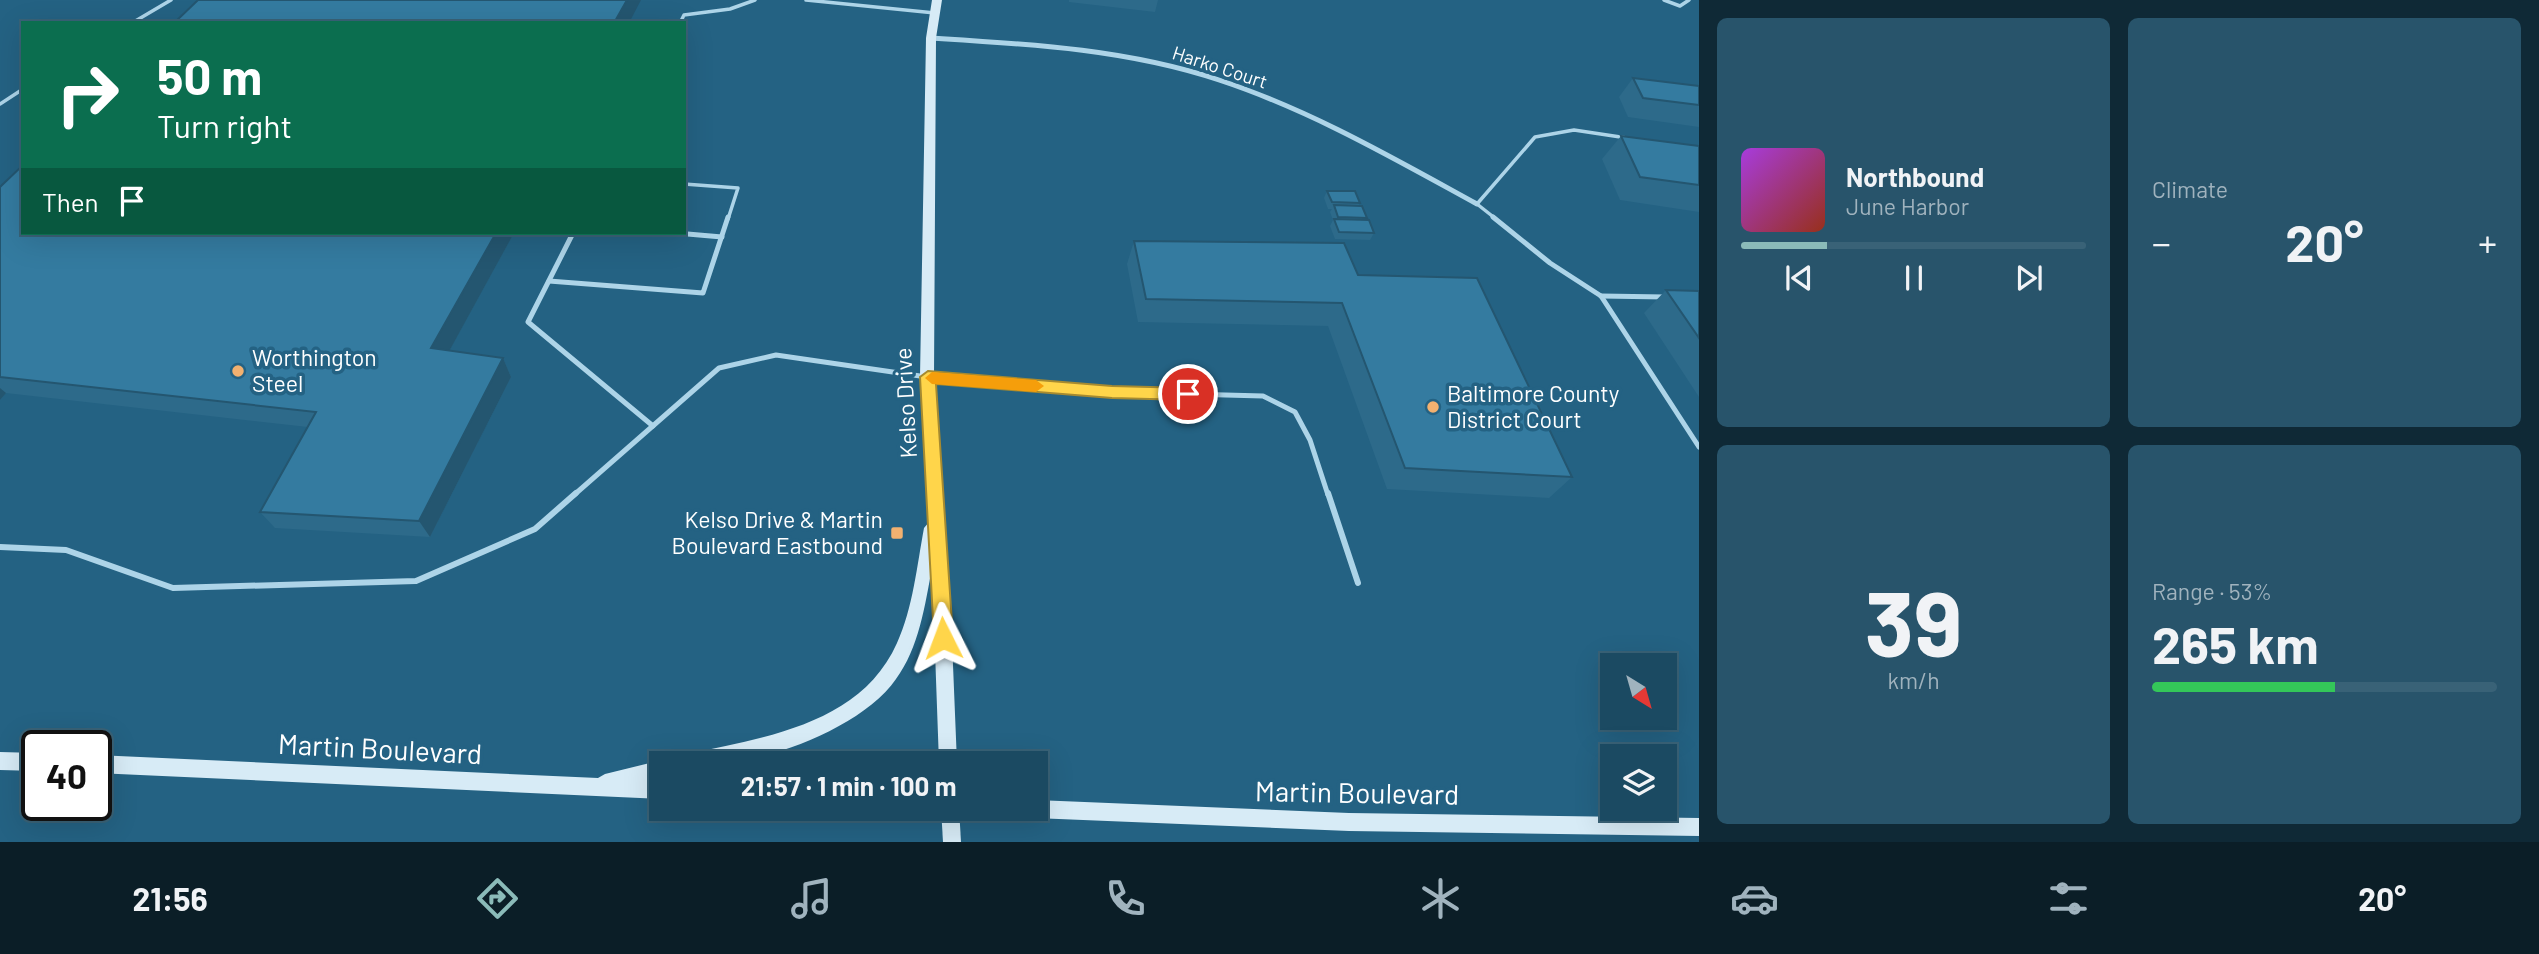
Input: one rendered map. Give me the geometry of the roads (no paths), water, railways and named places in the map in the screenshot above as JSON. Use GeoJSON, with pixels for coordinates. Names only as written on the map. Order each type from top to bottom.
{"type":"FeatureCollection","features":[{"type":"Feature","properties":{"kind":"main road","name":"Kelso Drive"},"geometry":{"type":"LineString","coordinates":[[936,6],[931,38],[928,377],[947,751]]}},
{"type":"Feature","properties":{"kind":"main road"},"geometry":{"type":"LineString","coordinates":[[738,751],[789,739],[837,720],[865,701],[889,674],[906,643],[936,513]]}},
{"type":"Feature","properties":{"kind":"main road"},"geometry":{"type":"LineString","coordinates":[[0,761],[21,762]]}},
{"type":"Feature","properties":{"kind":"main road","name":"Martin Boulevard"},"geometry":{"type":"LineString","coordinates":[[112,765],[649,789]]}},
{"type":"Feature","properties":{"kind":"main road"},"geometry":{"type":"LineString","coordinates":[[590,786],[649,772]]}},
{"type":"Feature","properties":{"kind":"main road","name":"Martin Boulevard"},"geometry":{"type":"LineString","coordinates":[[1048,809],[1349,822],[1699,827]]}},
{"type":"Feature","properties":{"kind":"main road"},"geometry":{"type":"LineString","coordinates":[[951,821],[952,842]]}},
{"type":"Feature","properties":{"kind":"street","name":"Harko Court"},"geometry":{"type":"LineString","coordinates":[[931,38],[1059,48],[1178,68],[1282,105],[1367,144],[1477,204]]}},
{"type":"Feature","properties":{"kind":"lane"},"geometry":{"type":"LineString","coordinates":[[135,21],[171,0]]}},
{"type":"Feature","properties":{"kind":"lane"},"geometry":{"type":"LineString","coordinates":[[681,21],[684,15],[730,9],[755,0]]}},
{"type":"Feature","properties":{"kind":"lane"},"geometry":{"type":"LineString","coordinates":[[806,0],[936,6]]}},
{"type":"Feature","properties":{"kind":"lane"},"geometry":{"type":"LineString","coordinates":[[1664,0],[1680,6],[1689,0]]}},
{"type":"Feature","properties":{"kind":"lane"},"geometry":{"type":"LineString","coordinates":[[0,104],[21,90]]}},
{"type":"Feature","properties":{"kind":"lane"},"geometry":{"type":"LineString","coordinates":[[1636,139],[1574,130],[1535,137],[1477,204],[1550,263],[1601,296],[1699,447]]}},
{"type":"Feature","properties":{"kind":"lane"},"geometry":{"type":"LineString","coordinates":[[549,281],[703,293],[738,188],[686,184]]}},
{"type":"Feature","properties":{"kind":"lane"},"geometry":{"type":"LineString","coordinates":[[686,234],[722,237]]}},
{"type":"Feature","properties":{"kind":"lane"},"geometry":{"type":"LineString","coordinates":[[572,235],[528,322],[653,426]]}},
{"type":"Feature","properties":{"kind":"lane"},"geometry":{"type":"LineString","coordinates":[[1601,296],[1671,298]]}},
{"type":"Feature","properties":{"kind":"lane"},"geometry":{"type":"LineString","coordinates":[[0,547],[66,550],[173,587],[416,581],[535,529],[719,368],[776,355],[928,377],[1112,392],[1263,396],[1295,412],[1310,440],[1358,583]]}},
{"type":"Feature","properties":{"kind":"place","name":"Worthington Steel"},"geometry":{"type":"Point","coordinates":[238,371]}},
{"type":"Feature","properties":{"kind":"place","name":"Baltimore County District Court"},"geometry":{"type":"Point","coordinates":[1433,407]}},
{"type":"Feature","properties":{"kind":"place","name":"Kelso Drive & Martin Boulevard Eastbound"},"geometry":{"type":"Point","coordinates":[897,533]}}]}
